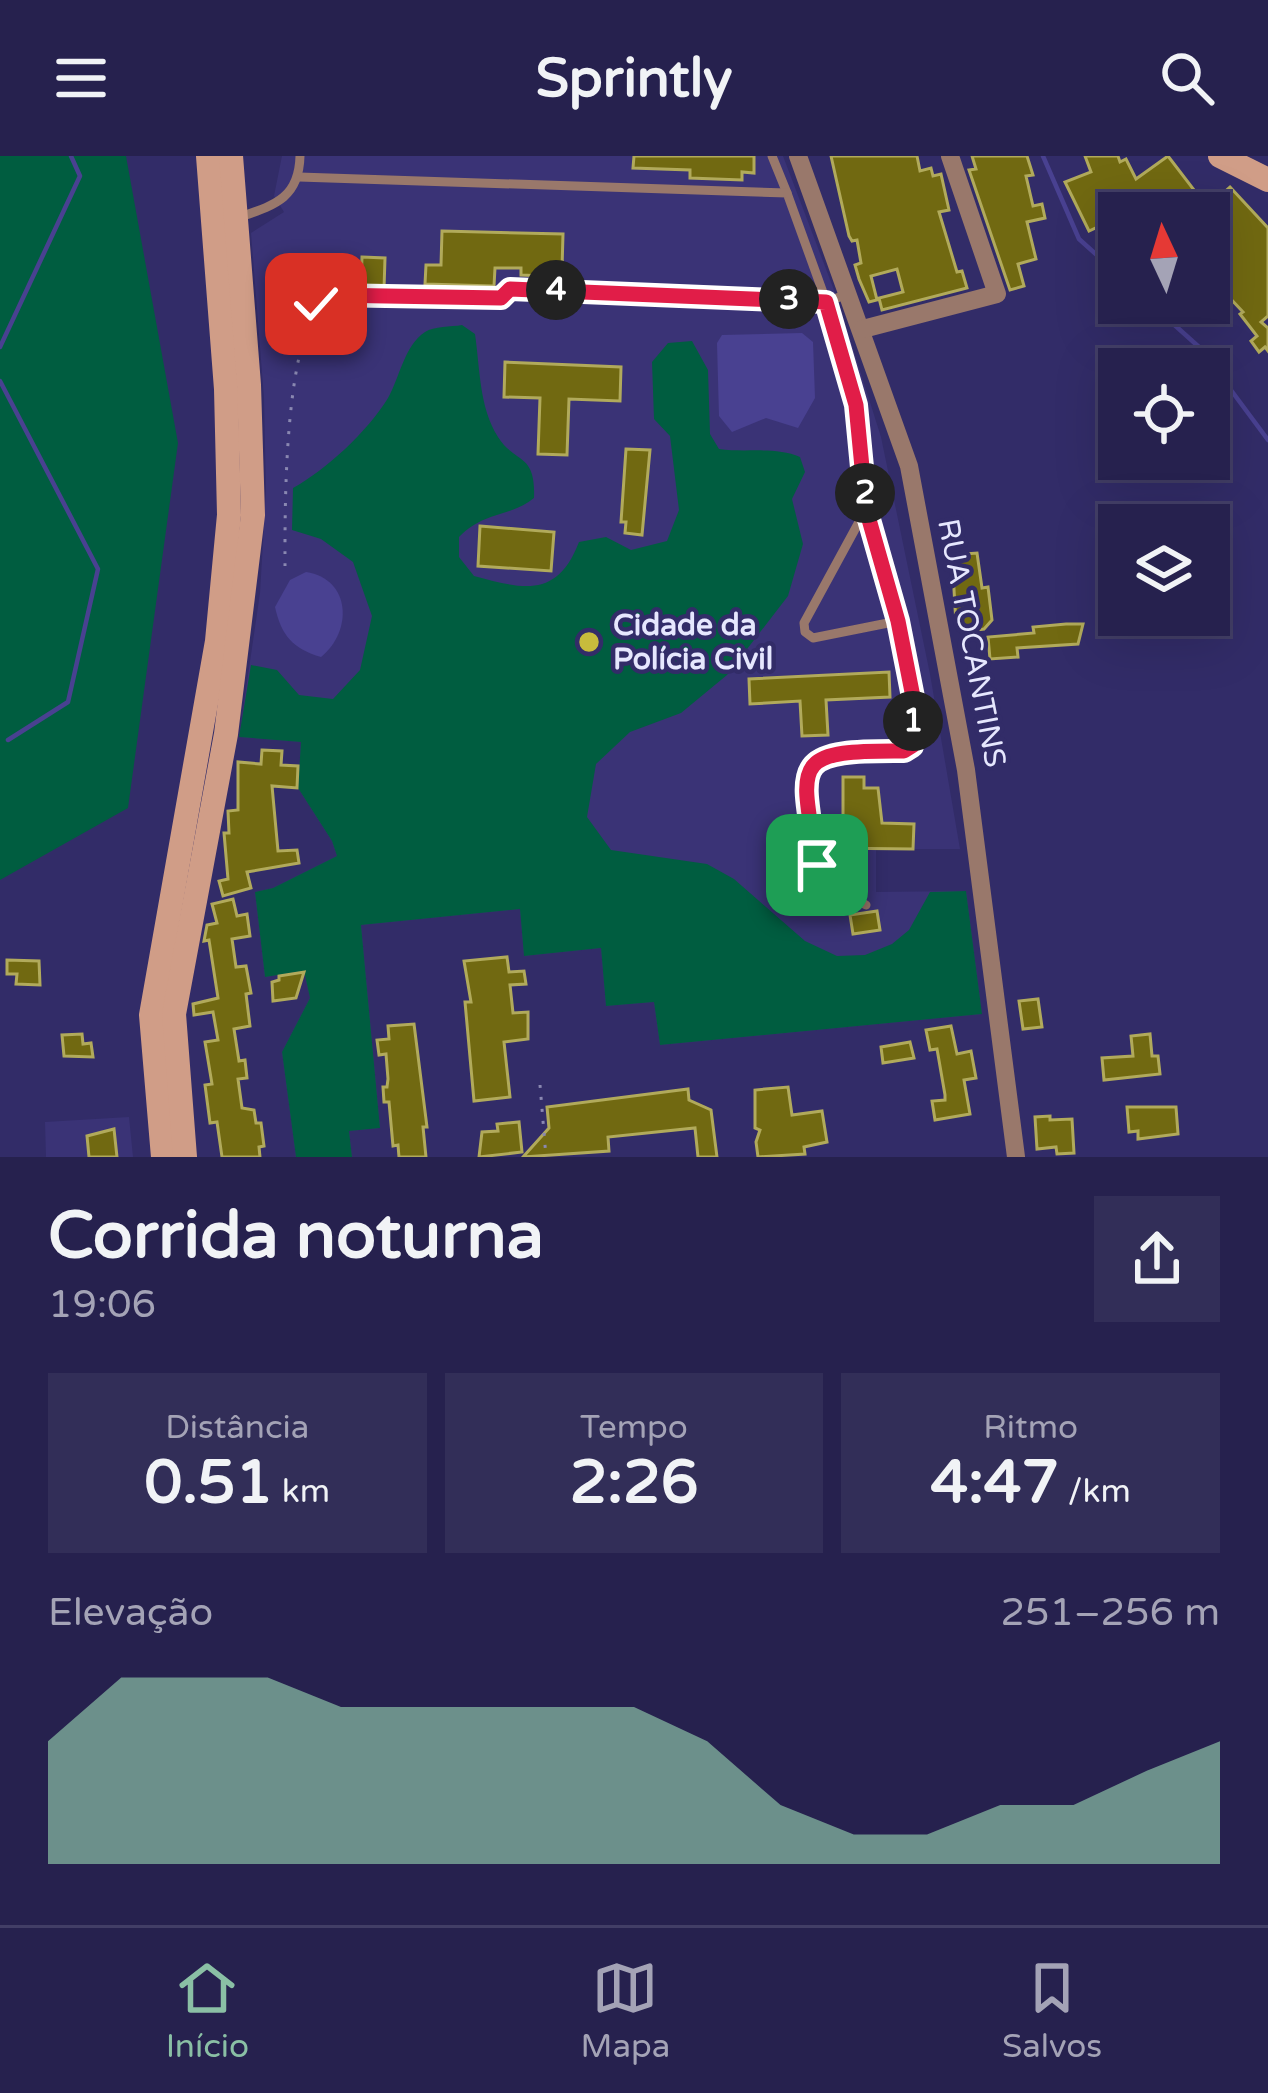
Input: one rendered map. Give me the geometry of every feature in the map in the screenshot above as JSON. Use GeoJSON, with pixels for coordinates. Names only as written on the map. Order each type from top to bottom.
{"type":"FeatureCollection","features":[{"type":"Feature","properties":{"kind":"main road"},"geometry":{"type":"LineString","coordinates":[[164,1157],[151,1015],[217,640],[229,514],[226,389],[208,156]]}},
{"type":"Feature","properties":{"kind":"main road"},"geometry":{"type":"LineString","coordinates":[[185,1157],[174,1014],[240,644],[253,515],[249,385],[231,156]]}},
{"type":"Feature","properties":{"kind":"main road"},"geometry":{"type":"LineString","coordinates":[[1220,156],[1268,180]]}},
{"type":"Feature","properties":{"kind":"street","name":"RUA TOCANTINS"},"geometry":{"type":"LineString","coordinates":[[798,156],[909,466],[966,770],[1016,1157]]}},
{"type":"Feature","properties":{"kind":"street"},"geometry":{"type":"LineString","coordinates":[[863,329],[997,294],[950,156]]}},
{"type":"Feature","properties":{"kind":"lane"},"geometry":{"type":"LineString","coordinates":[[235,219],[279,203],[299,176],[300,156]]}},
{"type":"Feature","properties":{"kind":"lane"},"geometry":{"type":"LineString","coordinates":[[772,156],[826,302],[856,405],[866,509],[898,621],[913,697],[912,746],[904,751],[842,751],[818,760],[806,776],[817,865],[842,893],[866,905]]}},
{"type":"Feature","properties":{"kind":"lane"},"geometry":{"type":"LineString","coordinates":[[299,176],[787,193]]}},
{"type":"Feature","properties":{"kind":"lane"},"geometry":{"type":"LineString","coordinates":[[510,289],[826,302],[850,293]]}},
{"type":"Feature","properties":{"kind":"lane"},"geometry":{"type":"LineString","coordinates":[[866,509],[804,622],[805,632],[813,638],[898,621]]}},
{"type":"Feature","properties":{"kind":"path"},"geometry":{"type":"LineString","coordinates":[[285,566],[284,480],[301,340],[316,304],[329,295],[501,298],[510,289]]}},
{"type":"Feature","properties":{"kind":"path"},"geometry":{"type":"LineString","coordinates":[[540,1085],[546,1157]]}},
{"type":"Feature","properties":{"kind":"shaded area","name":"Cidade da Polícia Civil"},"geometry":{"type":"Polygon","coordinates":[[[282,156],[783,156],[837,298],[881,437],[960,849],[876,849],[876,892],[966,891],[982,1014],[660,1045],[654,1002],[606,1006],[601,948],[524,956],[520,909],[361,925],[380,1128],[349,1131],[352,1157],[296,1157],[282,1052],[310,998],[304,971],[265,977],[255,892],[337,856],[298,788],[301,742],[239,737],[260,593],[266,491],[251,233],[284,212],[274,196],[282,156]]]}},
{"type":"Feature","properties":{"kind":"shaded area"},"geometry":{"type":"Polygon","coordinates":[[[802,333],[813,342],[815,398],[798,428],[766,418],[732,432],[719,416],[717,343],[722,335],[802,333]]]}},
{"type":"Feature","properties":{"kind":"shaded area"},"geometry":{"type":"Polygon","coordinates":[[[306,572],[332,585],[342,607],[338,634],[321,657],[290,640],[275,607],[290,580],[306,572]]]}},
{"type":"Feature","properties":{"kind":"shaded area"},"geometry":{"type":"Polygon","coordinates":[[[129,1117],[133,1157],[46,1157],[45,1122],[129,1117]]]}},
{"type":"Feature","properties":{"kind":"green space"},"geometry":{"type":"Polygon","coordinates":[[[0,156],[126,156],[178,443],[128,808],[0,880],[0,156]]]}},
{"type":"Feature","properties":{"kind":"green space"},"geometry":{"type":"Polygon","coordinates":[[[462,325],[475,334],[481,387],[492,425],[528,466],[534,483],[534,498],[479,522],[459,537],[459,557],[474,576],[537,585],[560,573],[579,542],[606,537],[631,550],[667,541],[679,510],[670,436],[654,419],[652,362],[668,343],[692,341],[708,370],[710,434],[719,449],[791,454],[800,457],[805,472],[792,499],[803,544],[788,596],[727,675],[681,713],[630,732],[596,764],[587,817],[611,850],[707,864],[734,879],[805,941],[837,956],[865,955],[892,944],[909,930],[930,892],[966,891],[982,1014],[660,1045],[654,1002],[606,1006],[601,948],[524,956],[520,909],[361,925],[380,1128],[349,1131],[352,1157],[296,1157],[282,1052],[310,998],[304,971],[265,977],[255,892],[337,856],[298,788],[301,742],[239,737],[251,665],[277,670],[299,695],[333,699],[360,670],[372,616],[353,562],[321,539],[292,530],[293,488],[332,460],[369,423],[388,398],[418,338],[433,329],[462,325]]]}},
{"type":"Feature","properties":{"kind":"building"},"geometry":{"type":"Polygon","coordinates":[[[634,156],[754,156],[754,173],[742,172],[742,180],[690,178],[690,170],[633,168],[634,156]]]}},
{"type":"Feature","properties":{"kind":"building"},"geometry":{"type":"Polygon","coordinates":[[[831,156],[917,156],[920,171],[931,168],[933,176],[941,174],[949,210],[939,212],[957,272],[962,271],[967,288],[882,310],[879,298],[903,292],[897,269],[871,276],[877,300],[869,302],[855,265],[861,263],[857,240],[849,236],[831,156]]]}},
{"type":"Feature","properties":{"kind":"building"},"geometry":{"type":"Polygon","coordinates":[[[972,156],[1027,156],[1033,175],[1026,176],[1033,206],[1042,204],[1045,218],[1027,222],[1036,259],[1018,264],[1024,286],[1010,290],[969,170],[976,169],[972,156]]]}},
{"type":"Feature","properties":{"kind":"building"},"geometry":{"type":"Polygon","coordinates":[[[1085,156],[1126,159],[1136,179],[1168,156],[1196,192],[1098,192],[1098,227],[1089,231],[1065,182],[1091,172],[1085,156]]]}},
{"type":"Feature","properties":{"kind":"building"},"geometry":{"type":"Polygon","coordinates":[[[1230,187],[1268,228],[1268,316],[1261,322],[1268,328],[1268,351],[1265,347],[1259,352],[1251,341],[1257,336],[1230,298],[1230,192],[1224,192],[1230,187]]]}},
{"type":"Feature","properties":{"kind":"building"},"geometry":{"type":"Polygon","coordinates":[[[442,231],[563,234],[562,269],[545,269],[545,276],[521,275],[521,268],[495,268],[494,286],[425,284],[426,265],[441,265],[442,231]]]}},
{"type":"Feature","properties":{"kind":"building"},"geometry":{"type":"Polygon","coordinates":[[[362,257],[385,258],[384,289],[361,288],[362,257]]]}},
{"type":"Feature","properties":{"kind":"building"},"geometry":{"type":"Polygon","coordinates":[[[505,362],[621,367],[620,401],[569,399],[567,455],[538,454],[540,398],[504,397],[505,362]]]}},
{"type":"Feature","properties":{"kind":"building"},"geometry":{"type":"Polygon","coordinates":[[[626,449],[650,450],[642,535],[625,533],[626,522],[621,522],[626,449]]]}},
{"type":"Feature","properties":{"kind":"building"},"geometry":{"type":"Polygon","coordinates":[[[480,526],[554,532],[551,571],[478,566],[480,526]]]}},
{"type":"Feature","properties":{"kind":"building"},"geometry":{"type":"Polygon","coordinates":[[[977,553],[992,620],[984,629],[962,632],[956,624],[952,555],[977,553]]]}},
{"type":"Feature","properties":{"kind":"building"},"geometry":{"type":"Polygon","coordinates":[[[1083,624],[1078,644],[1017,648],[1018,657],[990,659],[988,637],[1034,633],[1033,627],[1083,624]]]}},
{"type":"Feature","properties":{"kind":"building"},"geometry":{"type":"Polygon","coordinates":[[[889,672],[890,697],[826,700],[828,735],[802,736],[800,701],[750,704],[749,679],[889,672]]]}},
{"type":"Feature","properties":{"kind":"building"},"geometry":{"type":"Polygon","coordinates":[[[262,750],[282,751],[281,765],[298,766],[297,788],[272,786],[278,851],[297,850],[299,863],[247,872],[251,888],[223,896],[219,881],[228,879],[224,833],[229,833],[228,811],[238,810],[238,762],[261,764],[262,750]]]}},
{"type":"Feature","properties":{"kind":"building"},"geometry":{"type":"Polygon","coordinates":[[[843,777],[864,777],[864,788],[878,788],[882,823],[914,824],[913,849],[824,848],[820,826],[843,826],[843,777]]]}},
{"type":"Feature","properties":{"kind":"building"},"geometry":{"type":"Polygon","coordinates":[[[233,899],[237,916],[247,914],[250,936],[232,939],[236,967],[246,966],[251,993],[246,994],[250,1026],[234,1029],[247,1078],[238,1079],[242,1108],[254,1110],[256,1123],[261,1123],[264,1146],[259,1147],[260,1157],[222,1157],[217,1122],[210,1123],[205,1085],[212,1084],[205,1042],[218,1040],[213,1012],[194,1015],[193,1004],[218,998],[209,940],[204,941],[207,925],[217,923],[212,904],[233,899]]]}},
{"type":"Feature","properties":{"kind":"building"},"geometry":{"type":"Polygon","coordinates":[[[877,911],[880,930],[853,934],[850,915],[877,911]]]}},
{"type":"Feature","properties":{"kind":"building"},"geometry":{"type":"Polygon","coordinates":[[[507,957],[509,972],[524,971],[526,984],[510,985],[513,1013],[528,1012],[528,1039],[504,1042],[510,1097],[474,1101],[465,1002],[471,1002],[464,961],[507,957]]]}},
{"type":"Feature","properties":{"kind":"building"},"geometry":{"type":"Polygon","coordinates":[[[7,960],[39,961],[40,985],[16,984],[17,974],[7,974],[7,960]]]}},
{"type":"Feature","properties":{"kind":"building"},"geometry":{"type":"Polygon","coordinates":[[[304,972],[296,998],[273,1001],[272,982],[279,976],[304,972]]]}},
{"type":"Feature","properties":{"kind":"building"},"geometry":{"type":"Polygon","coordinates":[[[1038,999],[1042,1027],[1023,1029],[1019,1001],[1038,999]]]}},
{"type":"Feature","properties":{"kind":"building"},"geometry":{"type":"Polygon","coordinates":[[[414,1024],[427,1127],[423,1127],[426,1157],[399,1157],[398,1145],[393,1146],[389,1102],[384,1102],[386,1054],[379,1055],[377,1040],[389,1039],[388,1026],[414,1024]]]}},
{"type":"Feature","properties":{"kind":"building"},"geometry":{"type":"Polygon","coordinates":[[[951,1026],[957,1054],[971,1051],[976,1078],[964,1080],[970,1114],[935,1120],[932,1101],[945,1100],[945,1095],[937,1049],[930,1050],[926,1030],[951,1026]]]}},
{"type":"Feature","properties":{"kind":"building"},"geometry":{"type":"Polygon","coordinates":[[[82,1034],[83,1044],[91,1043],[93,1057],[64,1056],[62,1035],[82,1034]]]}},
{"type":"Feature","properties":{"kind":"building"},"geometry":{"type":"Polygon","coordinates":[[[1150,1034],[1160,1074],[1104,1080],[1102,1058],[1133,1056],[1131,1036],[1150,1034]]]}},
{"type":"Feature","properties":{"kind":"building"},"geometry":{"type":"Polygon","coordinates":[[[910,1042],[914,1058],[883,1063],[881,1047],[910,1042]]]}},
{"type":"Feature","properties":{"kind":"building"},"geometry":{"type":"Polygon","coordinates":[[[788,1087],[792,1115],[822,1111],[827,1142],[804,1147],[805,1154],[758,1157],[755,1090],[788,1087]]]}},
{"type":"Feature","properties":{"kind":"building"},"geometry":{"type":"Polygon","coordinates":[[[688,1089],[689,1100],[711,1110],[717,1157],[698,1157],[695,1128],[608,1137],[609,1151],[523,1157],[549,1128],[547,1107],[688,1089]]]}},
{"type":"Feature","properties":{"kind":"building"},"geometry":{"type":"Polygon","coordinates":[[[1127,1107],[1176,1107],[1178,1134],[1138,1139],[1138,1131],[1129,1132],[1127,1107]]]}},
{"type":"Feature","properties":{"kind":"building"},"geometry":{"type":"Polygon","coordinates":[[[1050,1116],[1050,1120],[1072,1119],[1074,1153],[1057,1154],[1056,1147],[1037,1149],[1035,1117],[1050,1116]]]}},
{"type":"Feature","properties":{"kind":"building"},"geometry":{"type":"Polygon","coordinates":[[[519,1122],[522,1152],[479,1157],[482,1132],[498,1131],[497,1124],[519,1122]]]}},
{"type":"Feature","properties":{"kind":"building"},"geometry":{"type":"Polygon","coordinates":[[[114,1129],[117,1157],[89,1157],[87,1136],[114,1129]]]}},
{"type":"Feature","properties":{"kind":"waterway"},"geometry":{"type":"LineString","coordinates":[[0,347],[80,176],[71,156]]}},
{"type":"Feature","properties":{"kind":"waterway"},"geometry":{"type":"LineString","coordinates":[[1043,156],[1079,239],[1098,256]]}},
{"type":"Feature","properties":{"kind":"waterway"},"geometry":{"type":"LineString","coordinates":[[1173,324],[1199,347],[1268,440]]}},
{"type":"Feature","properties":{"kind":"waterway"},"geometry":{"type":"LineString","coordinates":[[0,381],[98,569],[68,702],[8,740]]}},
{"type":"Feature","properties":{"kind":"place","name":"Cidade da Polícia Civil"},"geometry":{"type":"Point","coordinates":[589,642]}},
{"type":"Feature","properties":{"kind":"route"},"geometry":{"type":"LineString","coordinates":[[316,304],[329,295],[501,298],[510,289],[826,302],[856,405],[866,509],[898,621],[913,697],[912,746],[904,751],[842,751],[818,760],[806,776],[817,865]]}}]}
